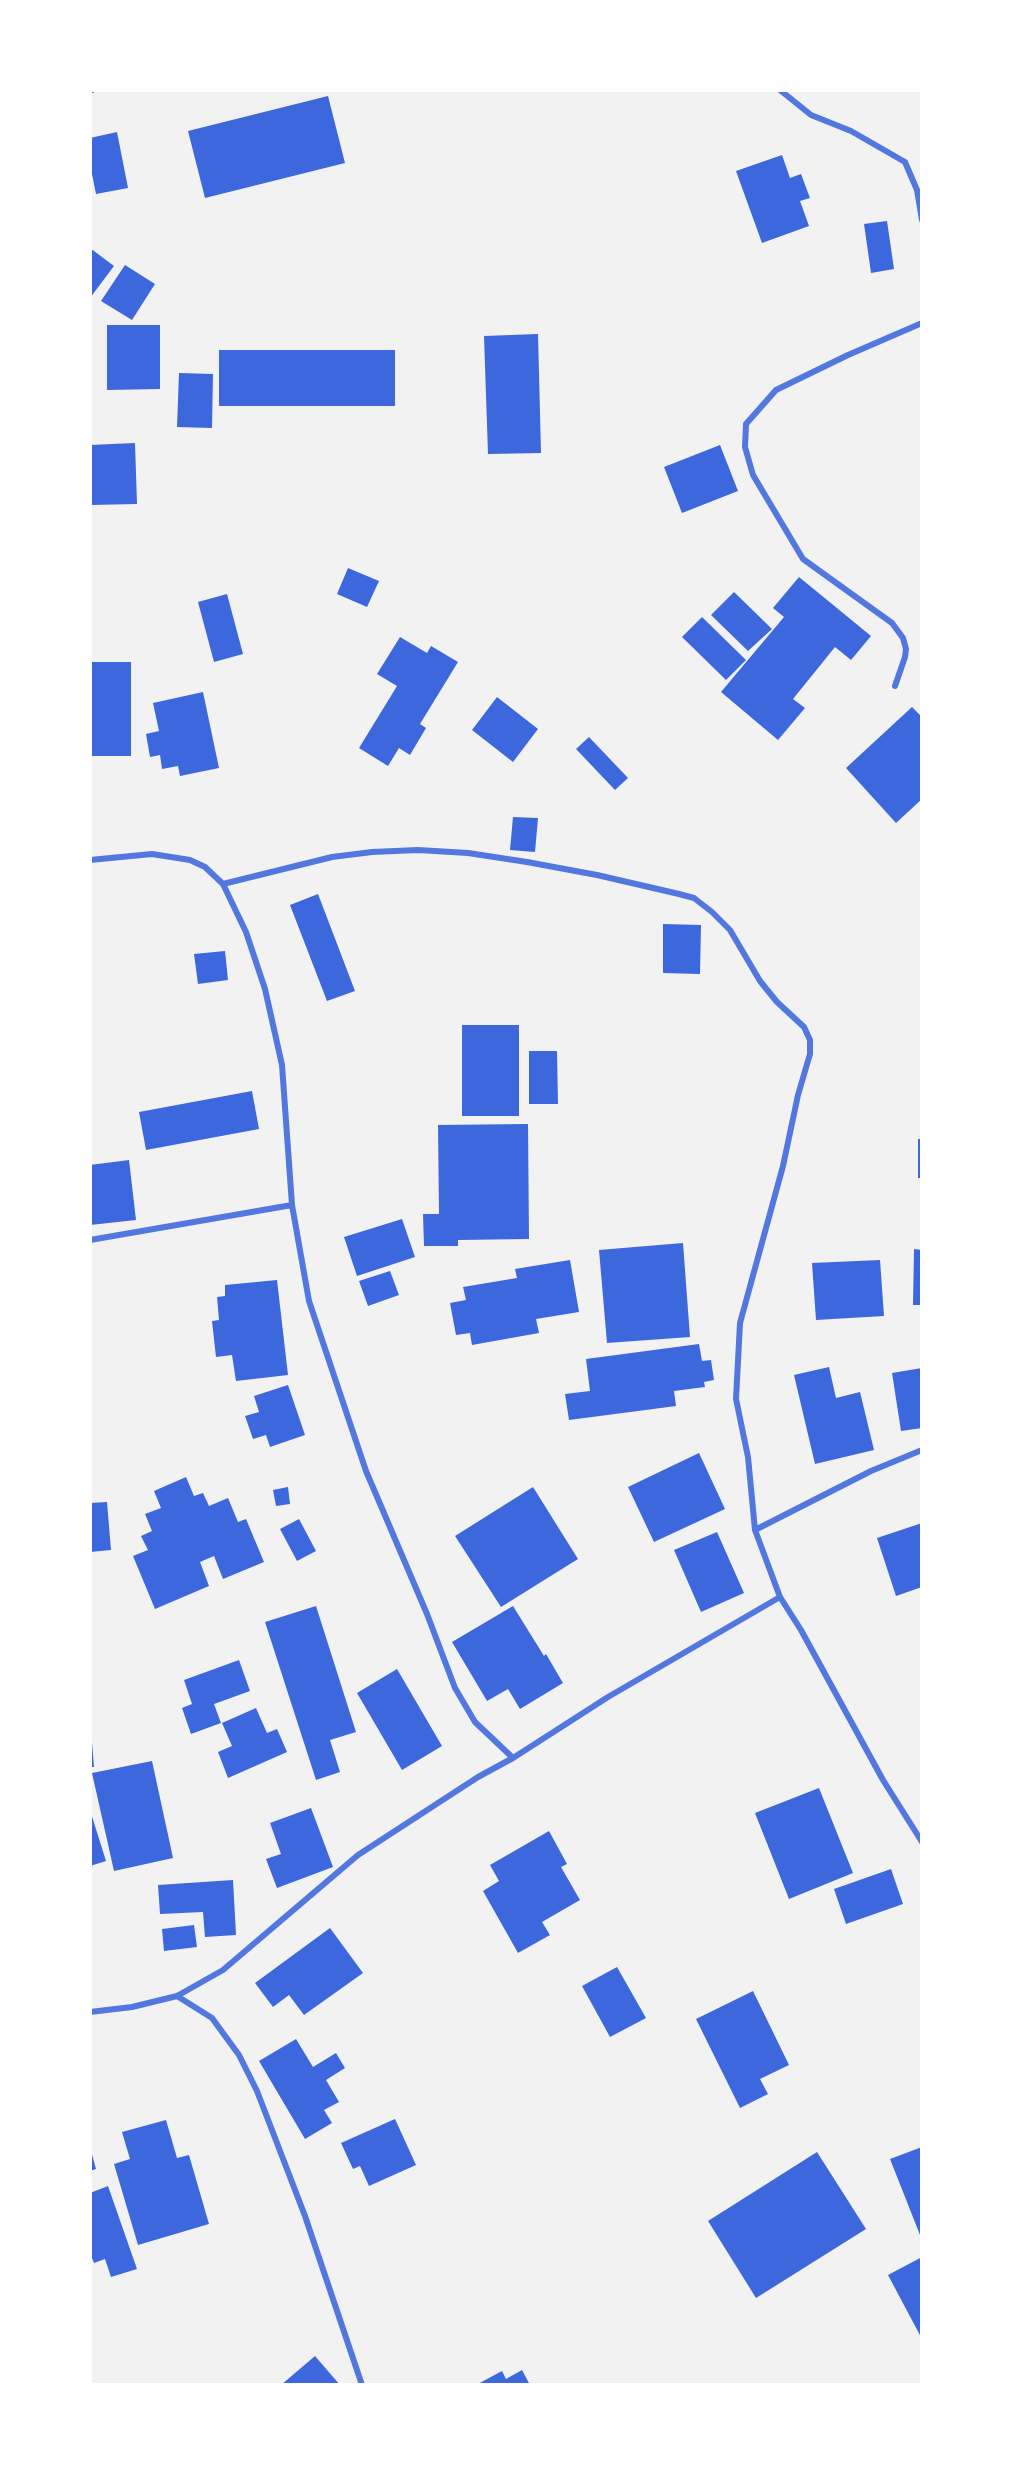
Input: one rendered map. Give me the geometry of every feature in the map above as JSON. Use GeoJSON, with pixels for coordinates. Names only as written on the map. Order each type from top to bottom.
{"type":"FeatureCollection","features":[{"type":"Feature","properties":{"kind":"street"},"geometry":{"type":"LineString","coordinates":[[780,90],[811,116],[852,132],[905,162],[917,190],[922,220]]}},
{"type":"Feature","properties":{"kind":"street"},"geometry":{"type":"LineString","coordinates":[[895,686],[905,657],[906,649],[903,638],[892,623],[803,559],[753,475],[745,447],[746,424],[758,407],[776,390],[922,323]]}},
{"type":"Feature","properties":{"kind":"street"},"geometry":{"type":"LineString","coordinates":[[223,884],[332,857],[418,850],[468,854],[597,875],[679,894],[694,898],[730,930],[760,981],[777,1002],[804,1027],[810,1040],[810,1054],[741,1323],[736,1399],[748,1457],[755,1530],[780,1597],[801,1630],[883,1780],[922,1842]]}},
{"type":"Feature","properties":{"kind":"street"},"geometry":{"type":"LineString","coordinates":[[90,860],[152,854],[190,860],[205,867],[223,884],[246,932],[265,989],[282,1065],[292,1205],[309,1301],[366,1471],[427,1614],[455,1688],[475,1722],[513,1758]]}},
{"type":"Feature","properties":{"kind":"street"},"geometry":{"type":"LineString","coordinates":[[90,1240],[292,1205]]}},
{"type":"Feature","properties":{"kind":"street"},"geometry":{"type":"LineString","coordinates":[[755,1530],[871,1471],[922,1450]]}},
{"type":"Feature","properties":{"kind":"street"},"geometry":{"type":"LineString","coordinates":[[90,2012],[132,2007],[177,1996],[223,1970],[358,1855],[478,1777],[513,1758],[608,1697],[780,1597]]}},
{"type":"Feature","properties":{"kind":"street"},"geometry":{"type":"LineString","coordinates":[[177,1996],[212,2018],[239,2055],[257,2091],[305,2216],[362,2385]]}},
{"type":"Feature","properties":{"kind":"building"},"geometry":{"type":"Polygon","coordinates":[[[328,96],[345,163],[205,198],[188,131],[328,96]]]}},
{"type":"Feature","properties":{"kind":"building"},"geometry":{"type":"Polygon","coordinates":[[[117,132],[128,188],[96,194],[90,164],[90,138],[117,132]]]}},
{"type":"Feature","properties":{"kind":"building"},"geometry":{"type":"Polygon","coordinates":[[[782,155],[790,178],[801,174],[810,198],[800,201],[809,226],[762,243],[736,171],[782,155]]]}},
{"type":"Feature","properties":{"kind":"building"},"geometry":{"type":"Polygon","coordinates":[[[887,221],[894,269],[871,273],[864,224],[887,221]]]}},
{"type":"Feature","properties":{"kind":"building"},"geometry":{"type":"Polygon","coordinates":[[[90,248],[114,266],[90,298],[90,248]]]}},
{"type":"Feature","properties":{"kind":"building"},"geometry":{"type":"Polygon","coordinates":[[[125,265],[155,284],[132,320],[101,301],[125,265]]]}},
{"type":"Feature","properties":{"kind":"building"},"geometry":{"type":"Polygon","coordinates":[[[107,325],[160,325],[160,389],[107,390],[107,325]]]}},
{"type":"Feature","properties":{"kind":"building"},"geometry":{"type":"Polygon","coordinates":[[[538,334],[541,453],[488,454],[484,336],[538,334]]]}},
{"type":"Feature","properties":{"kind":"building"},"geometry":{"type":"Polygon","coordinates":[[[219,350],[395,350],[395,406],[219,406],[219,350]]]}},
{"type":"Feature","properties":{"kind":"building"},"geometry":{"type":"Polygon","coordinates":[[[179,373],[213,374],[212,428],[177,427],[179,373]]]}},
{"type":"Feature","properties":{"kind":"building"},"geometry":{"type":"Polygon","coordinates":[[[135,443],[137,504],[90,505],[90,445],[135,443]]]}},
{"type":"Feature","properties":{"kind":"building"},"geometry":{"type":"Polygon","coordinates":[[[720,445],[738,491],[682,513],[664,467],[720,445]]]}},
{"type":"Feature","properties":{"kind":"building"},"geometry":{"type":"Polygon","coordinates":[[[348,568],[379,581],[367,607],[337,594],[348,568]]]}},
{"type":"Feature","properties":{"kind":"building"},"geometry":{"type":"Polygon","coordinates":[[[799,577],[871,636],[851,660],[835,647],[793,699],[805,708],[778,740],[721,692],[784,617],[773,608],[799,577]]]}},
{"type":"Feature","properties":{"kind":"building"},"geometry":{"type":"Polygon","coordinates":[[[734,592],[772,629],[748,651],[711,615],[734,592]]]}},
{"type":"Feature","properties":{"kind":"building"},"geometry":{"type":"Polygon","coordinates":[[[227,594],[243,654],[214,662],[198,602],[227,594]]]}},
{"type":"Feature","properties":{"kind":"building"},"geometry":{"type":"Polygon","coordinates":[[[702,617],[746,660],[726,680],[682,637],[702,617]]]}},
{"type":"Feature","properties":{"kind":"building"},"geometry":{"type":"Polygon","coordinates":[[[400,637],[427,653],[431,646],[458,662],[420,724],[426,728],[410,755],[399,748],[388,766],[359,748],[397,686],[377,674],[400,637]]]}},
{"type":"Feature","properties":{"kind":"building"},"geometry":{"type":"Polygon","coordinates":[[[90,662],[131,662],[131,756],[90,756],[90,662]]]}},
{"type":"Feature","properties":{"kind":"building"},"geometry":{"type":"Polygon","coordinates":[[[203,692],[219,768],[180,776],[178,766],[162,769],[160,755],[150,757],[146,734],[159,731],[153,703],[203,692]]]}},
{"type":"Feature","properties":{"kind":"building"},"geometry":{"type":"Polygon","coordinates":[[[497,697],[538,729],[513,762],[472,730],[497,697]]]}},
{"type":"Feature","properties":{"kind":"building"},"geometry":{"type":"Polygon","coordinates":[[[912,707],[922,717],[922,799],[896,823],[846,768],[912,707]]]}},
{"type":"Feature","properties":{"kind":"building"},"geometry":{"type":"Polygon","coordinates":[[[589,737],[628,778],[615,790],[576,749],[589,737]]]}},
{"type":"Feature","properties":{"kind":"building"},"geometry":{"type":"Polygon","coordinates":[[[513,817],[538,818],[535,852],[510,850],[513,817]]]}},
{"type":"Feature","properties":{"kind":"building"},"geometry":{"type":"Polygon","coordinates":[[[318,894],[355,991],[327,1001],[290,905],[318,894]]]}},
{"type":"Feature","properties":{"kind":"building"},"geometry":{"type":"Polygon","coordinates":[[[663,924],[701,925],[700,974],[663,973],[663,924]]]}},
{"type":"Feature","properties":{"kind":"building"},"geometry":{"type":"Polygon","coordinates":[[[225,951],[228,980],[198,984],[194,954],[225,951]]]}},
{"type":"Feature","properties":{"kind":"building"},"geometry":{"type":"Polygon","coordinates":[[[462,1025],[519,1025],[519,1116],[462,1116],[462,1025]]]}},
{"type":"Feature","properties":{"kind":"building"},"geometry":{"type":"Polygon","coordinates":[[[529,1051],[557,1051],[558,1104],[529,1104],[529,1051]]]}},
{"type":"Feature","properties":{"kind":"building"},"geometry":{"type":"Polygon","coordinates":[[[252,1091],[259,1129],[146,1150],[139,1112],[252,1091]]]}},
{"type":"Feature","properties":{"kind":"building"},"geometry":{"type":"Polygon","coordinates":[[[528,1124],[529,1239],[458,1240],[458,1246],[424,1246],[423,1214],[439,1214],[438,1125],[528,1124]]]}},
{"type":"Feature","properties":{"kind":"building"},"geometry":{"type":"Polygon","coordinates":[[[918,1139],[922,1139],[922,1178],[918,1178],[918,1139]]]}},
{"type":"Feature","properties":{"kind":"building"},"geometry":{"type":"Polygon","coordinates":[[[129,1160],[136,1220],[90,1225],[90,1165],[129,1160]]]}},
{"type":"Feature","properties":{"kind":"building"},"geometry":{"type":"Polygon","coordinates":[[[402,1219],[415,1257],[357,1276],[344,1237],[402,1219]]]}},
{"type":"Feature","properties":{"kind":"building"},"geometry":{"type":"Polygon","coordinates":[[[683,1243],[690,1337],[607,1343],[599,1250],[683,1243]]]}},
{"type":"Feature","properties":{"kind":"building"},"geometry":{"type":"Polygon","coordinates":[[[914,1249],[922,1250],[922,1305],[913,1305],[914,1249]]]}},
{"type":"Feature","properties":{"kind":"building"},"geometry":{"type":"Polygon","coordinates":[[[570,1260],[579,1312],[536,1319],[539,1333],[472,1345],[470,1333],[456,1335],[450,1303],[466,1300],[463,1287],[517,1278],[515,1269],[570,1260]]]}},
{"type":"Feature","properties":{"kind":"building"},"geometry":{"type":"Polygon","coordinates":[[[880,1260],[884,1316],[816,1320],[812,1263],[880,1260]]]}},
{"type":"Feature","properties":{"kind":"building"},"geometry":{"type":"Polygon","coordinates":[[[390,1271],[399,1295],[368,1306],[359,1281],[390,1271]]]}},
{"type":"Feature","properties":{"kind":"building"},"geometry":{"type":"Polygon","coordinates":[[[277,1280],[288,1375],[236,1381],[232,1355],[216,1357],[212,1321],[219,1320],[217,1297],[225,1296],[225,1285],[277,1280]]]}},
{"type":"Feature","properties":{"kind":"building"},"geometry":{"type":"Polygon","coordinates":[[[699,1344],[702,1361],[711,1360],[714,1380],[704,1382],[705,1387],[674,1391],[676,1406],[569,1420],[565,1394],[590,1391],[586,1359],[699,1344]]]}},
{"type":"Feature","properties":{"kind":"building"},"geometry":{"type":"Polygon","coordinates":[[[829,1367],[836,1398],[860,1392],[874,1450],[815,1464],[794,1375],[829,1367]]]}},
{"type":"Feature","properties":{"kind":"building"},"geometry":{"type":"Polygon","coordinates":[[[922,1368],[922,1428],[901,1431],[892,1373],[922,1368]]]}},
{"type":"Feature","properties":{"kind":"building"},"geometry":{"type":"Polygon","coordinates":[[[288,1385],[305,1435],[270,1447],[266,1435],[253,1439],[245,1416],[259,1412],[254,1396],[288,1385]]]}},
{"type":"Feature","properties":{"kind":"building"},"geometry":{"type":"Polygon","coordinates":[[[699,1453],[725,1509],[654,1542],[628,1487],[699,1453]]]}},
{"type":"Feature","properties":{"kind":"building"},"geometry":{"type":"Polygon","coordinates":[[[186,1477],[194,1496],[203,1493],[209,1506],[228,1498],[238,1522],[246,1519],[264,1562],[223,1579],[214,1556],[200,1562],[209,1586],[155,1609],[133,1556],[148,1550],[141,1536],[152,1531],[145,1514],[161,1508],[154,1491],[186,1477]]]}},
{"type":"Feature","properties":{"kind":"building"},"geometry":{"type":"Polygon","coordinates":[[[288,1487],[290,1504],[276,1506],[273,1490],[288,1487]]]}},
{"type":"Feature","properties":{"kind":"building"},"geometry":{"type":"Polygon","coordinates":[[[533,1487],[578,1559],[501,1607],[455,1536],[533,1487]]]}},
{"type":"Feature","properties":{"kind":"building"},"geometry":{"type":"Polygon","coordinates":[[[107,1502],[111,1550],[90,1552],[90,1503],[107,1502]]]}},
{"type":"Feature","properties":{"kind":"building"},"geometry":{"type":"Polygon","coordinates":[[[299,1519],[316,1551],[297,1561],[280,1529],[299,1519]]]}},
{"type":"Feature","properties":{"kind":"building"},"geometry":{"type":"Polygon","coordinates":[[[922,1523],[922,1587],[896,1596],[877,1538],[922,1523]]]}},
{"type":"Feature","properties":{"kind":"building"},"geometry":{"type":"Polygon","coordinates":[[[717,1532],[744,1593],[701,1612],[674,1550],[717,1532]]]}},
{"type":"Feature","properties":{"kind":"building"},"geometry":{"type":"Polygon","coordinates":[[[316,1606],[356,1732],[330,1740],[340,1772],[316,1780],[265,1622],[316,1606]]]}},
{"type":"Feature","properties":{"kind":"building"},"geometry":{"type":"Polygon","coordinates":[[[513,1606],[563,1683],[520,1709],[508,1689],[487,1701],[452,1642],[513,1606]]]}},
{"type":"Feature","properties":{"kind":"building"},"geometry":{"type":"Polygon","coordinates":[[[239,1660],[250,1691],[214,1704],[221,1723],[191,1734],[182,1708],[192,1704],[184,1680],[239,1660]]]}},
{"type":"Feature","properties":{"kind":"building"},"geometry":{"type":"Polygon","coordinates":[[[397,1669],[442,1746],[402,1770],[357,1693],[397,1669]]]}},
{"type":"Feature","properties":{"kind":"building"},"geometry":{"type":"Polygon","coordinates":[[[256,1708],[267,1733],[277,1729],[287,1752],[228,1778],[218,1752],[232,1746],[222,1723],[256,1708]]]}},
{"type":"Feature","properties":{"kind":"building"},"geometry":{"type":"Polygon","coordinates":[[[90,1742],[92,1742],[94,1767],[90,1767],[90,1742]]]}},
{"type":"Feature","properties":{"kind":"building"},"geometry":{"type":"Polygon","coordinates":[[[152,1761],[173,1858],[114,1871],[92,1773],[152,1761]]]}},
{"type":"Feature","properties":{"kind":"building"},"geometry":{"type":"Polygon","coordinates":[[[819,1788],[853,1873],[789,1899],[755,1813],[819,1788]]]}},
{"type":"Feature","properties":{"kind":"building"},"geometry":{"type":"Polygon","coordinates":[[[311,1808],[333,1867],[277,1888],[266,1859],[281,1854],[270,1823],[311,1808]]]}},
{"type":"Feature","properties":{"kind":"building"},"geometry":{"type":"Polygon","coordinates":[[[90,1810],[106,1861],[90,1866],[90,1810]]]}},
{"type":"Feature","properties":{"kind":"building"},"geometry":{"type":"Polygon","coordinates":[[[549,1831],[567,1864],[561,1867],[580,1900],[542,1922],[550,1935],[518,1953],[483,1891],[499,1881],[490,1865],[549,1831]]]}},
{"type":"Feature","properties":{"kind":"building"},"geometry":{"type":"Polygon","coordinates":[[[891,1869],[903,1904],[846,1924],[834,1889],[891,1869]]]}},
{"type":"Feature","properties":{"kind":"building"},"geometry":{"type":"Polygon","coordinates":[[[233,1880],[236,1935],[205,1937],[203,1912],[160,1914],[158,1885],[233,1880]]]}},
{"type":"Feature","properties":{"kind":"building"},"geometry":{"type":"Polygon","coordinates":[[[194,1925],[197,1947],[164,1951],[162,1929],[194,1925]]]}},
{"type":"Feature","properties":{"kind":"building"},"geometry":{"type":"Polygon","coordinates":[[[330,1928],[363,1973],[304,2015],[289,1995],[273,2007],[255,1983],[330,1928]]]}},
{"type":"Feature","properties":{"kind":"building"},"geometry":{"type":"Polygon","coordinates":[[[617,1967],[646,2018],[610,2037],[582,1986],[617,1967]]]}},
{"type":"Feature","properties":{"kind":"building"},"geometry":{"type":"Polygon","coordinates":[[[753,1991],[789,2065],[760,2079],[768,2094],[740,2108],[696,2019],[753,1991]]]}},
{"type":"Feature","properties":{"kind":"building"},"geometry":{"type":"Polygon","coordinates":[[[296,2039],[313,2067],[336,2053],[345,2068],[326,2080],[339,2102],[324,2110],[332,2123],[305,2139],[259,2061],[296,2039]]]}},
{"type":"Feature","properties":{"kind":"building"},"geometry":{"type":"Polygon","coordinates":[[[395,2119],[416,2165],[369,2186],[360,2166],[353,2169],[341,2143],[395,2119]]]}},
{"type":"Feature","properties":{"kind":"building"},"geometry":{"type":"Polygon","coordinates":[[[166,2120],[177,2158],[189,2155],[209,2224],[138,2245],[114,2164],[130,2159],[122,2132],[166,2120]]]}},
{"type":"Feature","properties":{"kind":"building"},"geometry":{"type":"Polygon","coordinates":[[[90,2147],[96,2169],[90,2171],[90,2147]]]}},
{"type":"Feature","properties":{"kind":"building"},"geometry":{"type":"Polygon","coordinates":[[[922,2147],[922,2240],[890,2159],[922,2147]]]}},
{"type":"Feature","properties":{"kind":"building"},"geometry":{"type":"Polygon","coordinates":[[[817,2152],[866,2229],[756,2298],[708,2221],[817,2152]]]}},
{"type":"Feature","properties":{"kind":"building"},"geometry":{"type":"Polygon","coordinates":[[[108,2186],[137,2269],[111,2277],[105,2259],[94,2263],[90,2253],[90,2218],[92,2217],[90,2193],[108,2186]]]}},
{"type":"Feature","properties":{"kind":"building"},"geometry":{"type":"Polygon","coordinates":[[[922,2257],[922,2339],[888,2275],[922,2257]]]}},
{"type":"Feature","properties":{"kind":"building"},"geometry":{"type":"Polygon","coordinates":[[[315,2356],[340,2385],[281,2385],[315,2356]]]}},
{"type":"Feature","properties":{"kind":"building"},"geometry":{"type":"Polygon","coordinates":[[[522,2370],[530,2385],[476,2385],[502,2371],[506,2379],[522,2370]]]}}]}
